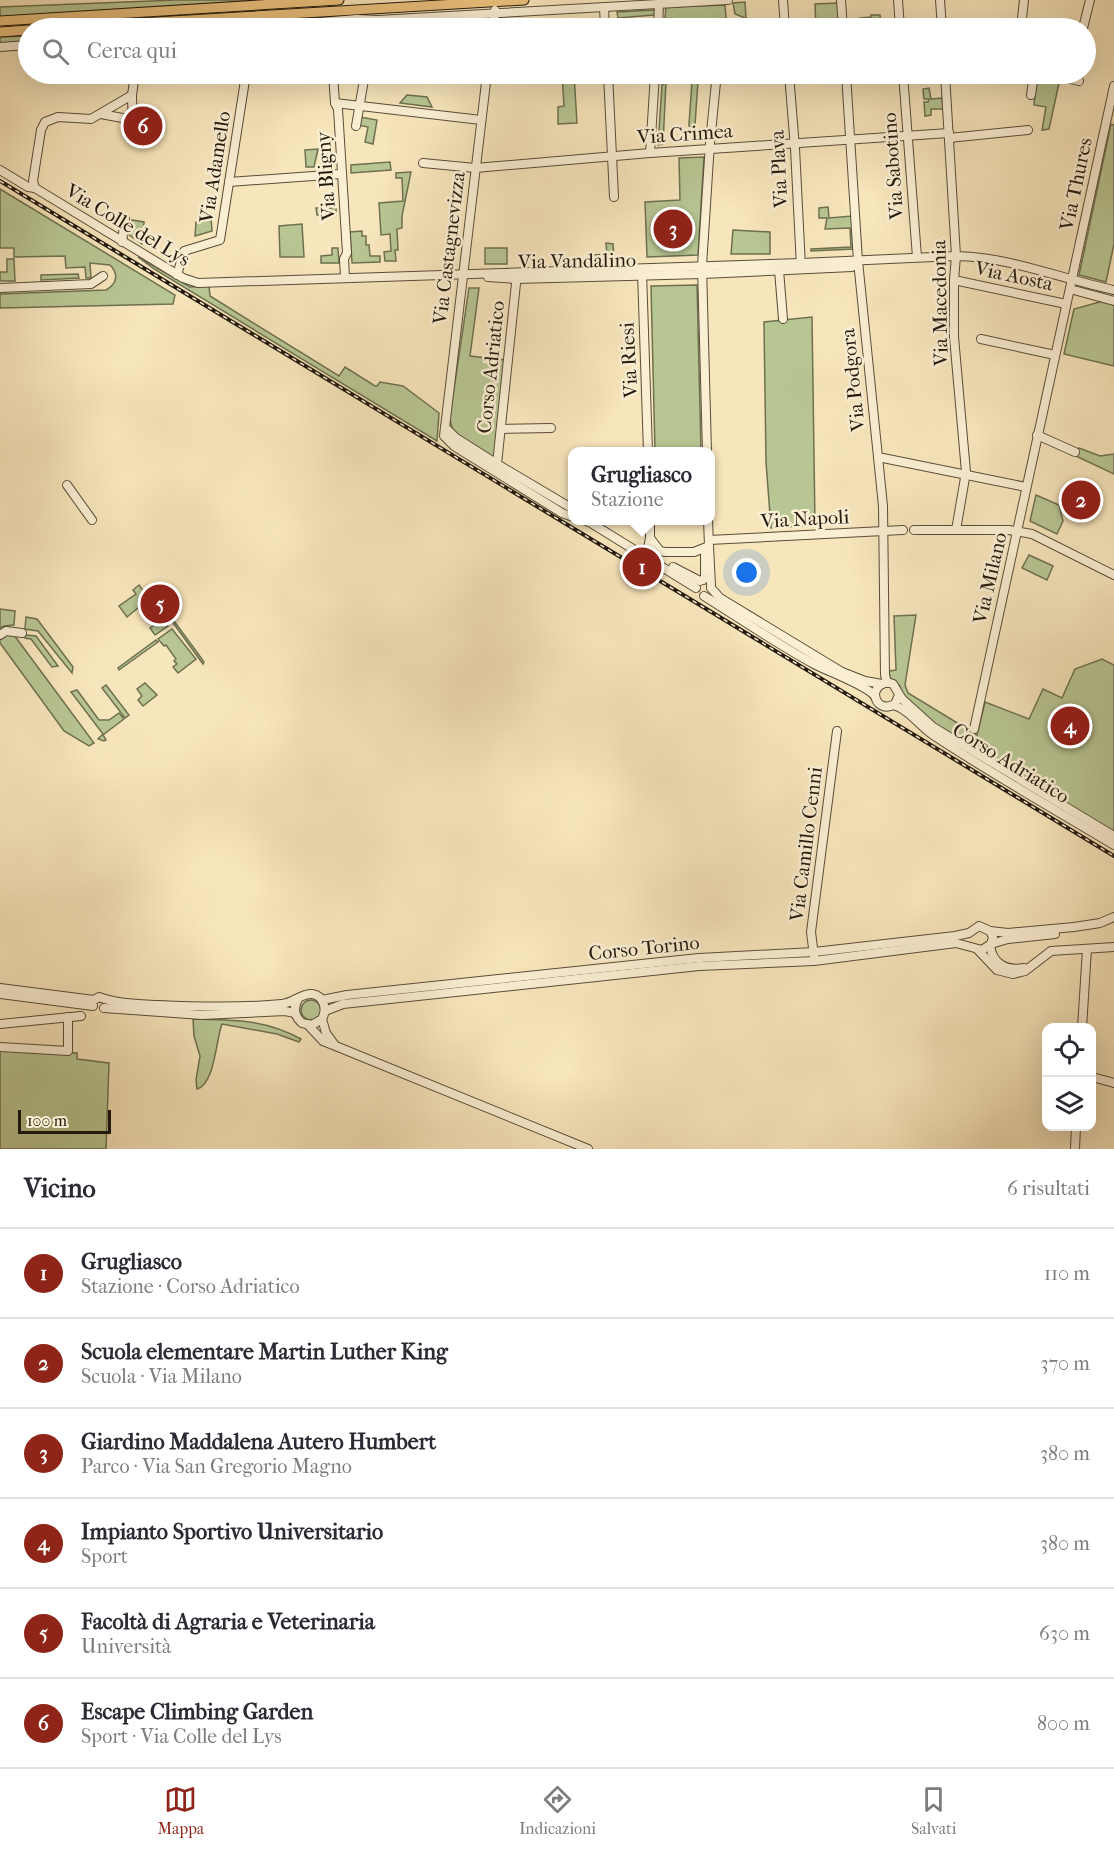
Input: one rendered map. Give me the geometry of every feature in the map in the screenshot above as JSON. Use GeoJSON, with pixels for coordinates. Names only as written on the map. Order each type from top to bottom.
{"type":"FeatureCollection","features":[{"type":"Feature","properties":{"kind":"main road"},"geometry":{"type":"LineString","coordinates":[[47,18],[339,0]]}},
{"type":"Feature","properties":{"kind":"main road"},"geometry":{"type":"LineString","coordinates":[[226,18],[524,0]]}},
{"type":"Feature","properties":{"kind":"main road"},"geometry":{"type":"LineString","coordinates":[[0,21],[18,20]]}},
{"type":"Feature","properties":{"kind":"main road"},"geometry":{"type":"LineString","coordinates":[[0,32],[18,31]]}},
{"type":"Feature","properties":{"kind":"street"},"geometry":{"type":"LineString","coordinates":[[330,0],[330,18]]}},
{"type":"Feature","properties":{"kind":"street"},"geometry":{"type":"LineString","coordinates":[[354,0],[355,10]]}},
{"type":"Feature","properties":{"kind":"street"},"geometry":{"type":"LineString","coordinates":[[440,18],[728,0]]}},
{"type":"Feature","properties":{"kind":"street"},"geometry":{"type":"LineString","coordinates":[[783,0],[784,18]]}},
{"type":"Feature","properties":{"kind":"street"},"geometry":{"type":"LineString","coordinates":[[841,0],[842,18]]}},
{"type":"Feature","properties":{"kind":"street"},"geometry":{"type":"LineString","coordinates":[[898,0],[899,18]]}},
{"type":"Feature","properties":{"kind":"street"},"geometry":{"type":"LineString","coordinates":[[940,0],[941,18]]}},
{"type":"Feature","properties":{"kind":"street"},"geometry":{"type":"LineString","coordinates":[[1022,18],[1024,0]]}},
{"type":"Feature","properties":{"kind":"street"},"geometry":{"type":"LineString","coordinates":[[1086,18],[1090,0]]}},
{"type":"Feature","properties":{"kind":"street"},"geometry":{"type":"LineString","coordinates":[[494,18],[498,1]]}},
{"type":"Feature","properties":{"kind":"street"},"geometry":{"type":"LineString","coordinates":[[658,18],[659,4]]}},
{"type":"Feature","properties":{"kind":"street"},"geometry":{"type":"LineString","coordinates":[[604,7],[605,18]]}},
{"type":"Feature","properties":{"kind":"street"},"geometry":{"type":"LineString","coordinates":[[0,47],[18,46]]}},
{"type":"Feature","properties":{"kind":"street"},"geometry":{"type":"LineString","coordinates":[[133,135],[134,84]]}},
{"type":"Feature","properties":{"kind":"street","name":"Via Adamello"},"geometry":{"type":"LineString","coordinates":[[177,275],[184,251],[220,240],[244,84]]}},
{"type":"Feature","properties":{"kind":"street","name":"Via Bligny"},"geometry":{"type":"LineString","coordinates":[[334,84],[335,103],[338,109],[348,253],[344,259],[345,277]]}},
{"type":"Feature","properties":{"kind":"street"},"geometry":{"type":"LineString","coordinates":[[356,126],[363,84]]}},
{"type":"Feature","properties":{"kind":"street","name":"Via Castagnevizza"},"geometry":{"type":"LineString","coordinates":[[445,427],[486,84]]}},
{"type":"Feature","properties":{"kind":"street"},"geometry":{"type":"LineString","coordinates":[[608,84],[614,197]]}},
{"type":"Feature","properties":{"kind":"street"},"geometry":{"type":"LineString","coordinates":[[650,153],[654,84]]}},
{"type":"Feature","properties":{"kind":"street"},"geometry":{"type":"LineString","coordinates":[[707,447],[702,270],[716,84]]}},
{"type":"Feature","properties":{"kind":"street","name":"Via Plava"},"geometry":{"type":"LineString","coordinates":[[790,84],[801,266]]}},
{"type":"Feature","properties":{"kind":"street","name":"Via Podgora"},"geometry":{"type":"LineString","coordinates":[[847,84],[858,261],[885,531],[885,683]]}},
{"type":"Feature","properties":{"kind":"street","name":"Via Sabotino"},"geometry":{"type":"LineString","coordinates":[[904,84],[917,257]]}},
{"type":"Feature","properties":{"kind":"street","name":"Via Macedonia"},"geometry":{"type":"LineString","coordinates":[[946,84],[956,256],[954,337],[966,474],[956,530]]}},
{"type":"Feature","properties":{"kind":"street"},"geometry":{"type":"LineString","coordinates":[[1031,95],[1033,84]]}},
{"type":"Feature","properties":{"kind":"street","name":"Via Thures"},"geometry":{"type":"LineString","coordinates":[[1070,290],[1114,86]]}},
{"type":"Feature","properties":{"kind":"street","name":"Via Colle del Lys"},"geometry":{"type":"LineString","coordinates":[[34,188],[33,181],[41,130],[45,122],[58,117],[91,119],[132,95]]}},
{"type":"Feature","properties":{"kind":"street"},"geometry":{"type":"LineString","coordinates":[[335,103],[481,120]]}},
{"type":"Feature","properties":{"kind":"street","name":"Via Colle del Lys"},"geometry":{"type":"LineString","coordinates":[[101,114],[134,120]]}},
{"type":"Feature","properties":{"kind":"street","name":"Via Crimea"},"geometry":{"type":"LineString","coordinates":[[423,163],[475,168],[795,143],[1028,130]]}},
{"type":"Feature","properties":{"kind":"street","name":"Via Colle del Lys"},"geometry":{"type":"LineString","coordinates":[[0,170],[28,187],[34,188],[177,275],[189,281],[206,284]]}},
{"type":"Feature","properties":{"kind":"street"},"geometry":{"type":"LineString","coordinates":[[229,182],[341,174]]}},
{"type":"Feature","properties":{"kind":"street"},"geometry":{"type":"LineString","coordinates":[[122,242],[125,219]]}},
{"type":"Feature","properties":{"kind":"street","name":"Via Vandalino"},"geometry":{"type":"LineString","coordinates":[[206,284],[475,273],[516,276],[801,266],[852,267],[858,261],[982,256],[1114,290]]}},
{"type":"Feature","properties":{"kind":"street","name":"Via Vandalino"},"geometry":{"type":"LineString","coordinates":[[702,270],[779,270],[801,266]]}},
{"type":"Feature","properties":{"kind":"street"},"geometry":{"type":"LineString","coordinates":[[779,270],[783,319]]}},
{"type":"Feature","properties":{"kind":"street","name":"Via Riesi"},"geometry":{"type":"LineString","coordinates":[[642,272],[648,447]]}},
{"type":"Feature","properties":{"kind":"street"},"geometry":{"type":"LineString","coordinates":[[0,288],[90,284],[104,276]]}},
{"type":"Feature","properties":{"kind":"street","name":"Corso Adriatico"},"geometry":{"type":"LineString","coordinates":[[497,464],[516,276]]}},
{"type":"Feature","properties":{"kind":"street","name":"Via Aosta"},"geometry":{"type":"LineString","coordinates":[[954,280],[1066,304]]}},
{"type":"Feature","properties":{"kind":"street"},"geometry":{"type":"LineString","coordinates":[[1070,290],[1114,301]]}},
{"type":"Feature","properties":{"kind":"street","name":"Via Milano"},"geometry":{"type":"LineString","coordinates":[[974,729],[1070,290]]}},
{"type":"Feature","properties":{"kind":"street"},"geometry":{"type":"LineString","coordinates":[[981,339],[1055,355]]}},
{"type":"Feature","properties":{"kind":"street","name":"Corso Adriatico"},"geometry":{"type":"LineString","coordinates":[[445,427],[456,438],[568,506]]}},
{"type":"Feature","properties":{"kind":"street","name":"Corso Adriatico"},"geometry":{"type":"LineString","coordinates":[[445,427],[444,436],[454,446],[568,515]]}},
{"type":"Feature","properties":{"kind":"street"},"geometry":{"type":"LineString","coordinates":[[501,429],[551,428]]}},
{"type":"Feature","properties":{"kind":"street"},"geometry":{"type":"LineString","coordinates":[[1037,435],[1076,452]]}},
{"type":"Feature","properties":{"kind":"street"},"geometry":{"type":"LineString","coordinates":[[878,457],[1026,487]]}},
{"type":"Feature","properties":{"kind":"street"},"geometry":{"type":"LineString","coordinates":[[67,485],[92,520]]}},
{"type":"Feature","properties":{"kind":"street","name":"Corso Adriatico"},"geometry":{"type":"LineString","coordinates":[[595,525],[700,583],[708,582],[720,598],[828,664],[865,681],[895,686],[899,695],[933,727],[1114,846]]}},
{"type":"Feature","properties":{"kind":"street","name":"Corso Adriatico"},"geometry":{"type":"LineString","coordinates":[[604,525],[700,583]]}},
{"type":"Feature","properties":{"kind":"street"},"geometry":{"type":"LineString","coordinates":[[648,552],[650,525]]}},
{"type":"Feature","properties":{"kind":"street"},"geometry":{"type":"LineString","coordinates":[[704,596],[710,593],[711,587],[708,525]]}},
{"type":"Feature","properties":{"kind":"street","name":"Via Napoli"},"geometry":{"type":"LineString","coordinates":[[650,538],[660,551],[694,552],[709,543],[903,530]]}},
{"type":"Feature","properties":{"kind":"street"},"geometry":{"type":"LineString","coordinates":[[914,530],[1018,531],[1032,534],[1114,575]]}},
{"type":"Feature","properties":{"kind":"street"},"geometry":{"type":"LineString","coordinates":[[700,583],[705,577],[705,551],[709,543]]}},
{"type":"Feature","properties":{"kind":"street","name":"Corso Adriatico"},"geometry":{"type":"LineString","coordinates":[[700,583],[698,594],[802,657],[866,688],[882,706],[893,705],[903,709],[932,734],[1046,800],[1114,836]]}},
{"type":"Feature","properties":{"kind":"street"},"geometry":{"type":"LineString","coordinates":[[0,635],[6,631],[22,633]]}},
{"type":"Feature","properties":{"kind":"street"},"geometry":{"type":"LineString","coordinates":[[875,696],[877,688],[885,683]]}},
{"type":"Feature","properties":{"kind":"street"},"geometry":{"type":"LineString","coordinates":[[893,705],[898,701],[899,695]]}},
{"type":"Feature","properties":{"kind":"street","name":"Via Camillo Cenni"},"geometry":{"type":"LineString","coordinates":[[814,956],[812,932],[837,731]]}},
{"type":"Feature","properties":{"kind":"street","name":"Corso Torino"},"geometry":{"type":"LineString","coordinates":[[105,1004],[230,1008],[286,1003],[311,994],[322,1000],[347,995],[699,958],[814,956],[969,933],[979,926],[990,931],[1008,933],[1092,925],[1114,917]]}},
{"type":"Feature","properties":{"kind":"street","name":"Corso Torino"},"geometry":{"type":"LineString","coordinates":[[326,1011],[343,1004],[675,968],[956,943],[986,949],[990,945],[1008,939],[1092,930],[1114,923]]}},
{"type":"Feature","properties":{"kind":"street"},"geometry":{"type":"LineString","coordinates":[[990,931],[993,937],[990,945],[994,958],[1005,967],[1016,969],[1029,967]]}},
{"type":"Feature","properties":{"kind":"street"},"geometry":{"type":"LineString","coordinates":[[969,933],[968,938],[975,948],[994,968],[1003,973],[1019,973],[1051,951],[1114,948]]}},
{"type":"Feature","properties":{"kind":"street"},"geometry":{"type":"LineString","coordinates":[[1082,1023],[1087,949]]}},
{"type":"Feature","properties":{"kind":"street","name":"Corso Torino"},"geometry":{"type":"LineString","coordinates":[[0,988],[94,1003]]}},
{"type":"Feature","properties":{"kind":"street","name":"Corso Torino"},"geometry":{"type":"LineString","coordinates":[[0,994],[94,1003]]}},
{"type":"Feature","properties":{"kind":"street","name":"Corso Torino"},"geometry":{"type":"LineString","coordinates":[[94,1003],[99,997],[105,1004],[202,1015],[285,1011],[295,1013]]}},
{"type":"Feature","properties":{"kind":"street"},"geometry":{"type":"LineString","coordinates":[[298,999],[295,1004],[295,1013],[302,1023],[308,1025],[316,1024],[322,1019],[326,1011],[322,1000]]}},
{"type":"Feature","properties":{"kind":"street"},"geometry":{"type":"LineString","coordinates":[[0,1024],[81,1016]]}},
{"type":"Feature","properties":{"kind":"street"},"geometry":{"type":"LineString","coordinates":[[0,1047],[68,1051],[69,1017]]}},
{"type":"Feature","properties":{"kind":"street"},"geometry":{"type":"LineString","coordinates":[[322,1019],[326,1033],[338,1047]]}},
{"type":"Feature","properties":{"kind":"street"},"geometry":{"type":"LineString","coordinates":[[308,1025],[323,1041],[588,1149]]}},
{"type":"Feature","properties":{"kind":"street"},"geometry":{"type":"LineString","coordinates":[[1096,1078],[1114,1083]]}},
{"type":"Feature","properties":{"kind":"street"},"geometry":{"type":"LineString","coordinates":[[1075,1149],[1076,1131]]}},
{"type":"Feature","properties":{"kind":"green space"},"geometry":{"type":"Polygon","coordinates":[[[176,0],[272,0],[0,17],[0,7],[176,0]]]}},
{"type":"Feature","properties":{"kind":"green space"},"geometry":{"type":"Polygon","coordinates":[[[745,2],[746,18],[735,14],[733,3],[745,2]]]}},
{"type":"Feature","properties":{"kind":"green space"},"geometry":{"type":"Polygon","coordinates":[[[838,3],[839,18],[816,18],[815,4],[838,3]]]}},
{"type":"Feature","properties":{"kind":"green space"},"geometry":{"type":"Polygon","coordinates":[[[725,5],[726,18],[665,18],[666,7],[725,5]]]}},
{"type":"Feature","properties":{"kind":"green space"},"geometry":{"type":"Polygon","coordinates":[[[655,10],[654,15],[618,18],[617,12],[655,10]]]}},
{"type":"Feature","properties":{"kind":"green space"},"geometry":{"type":"Polygon","coordinates":[[[871,15],[880,15],[880,18],[860,18],[871,17],[871,15]]]}},
{"type":"Feature","properties":{"kind":"green space"},"geometry":{"type":"Polygon","coordinates":[[[18,36],[18,43],[0,44],[0,37],[18,36]]]}},
{"type":"Feature","properties":{"kind":"green space"},"geometry":{"type":"Polygon","coordinates":[[[563,84],[575,84],[577,123],[558,124],[558,107],[564,106],[563,84]]]}},
{"type":"Feature","properties":{"kind":"green space"},"geometry":{"type":"Polygon","coordinates":[[[666,84],[663,144],[658,145],[662,85],[666,84]]]}},
{"type":"Feature","properties":{"kind":"green space"},"geometry":{"type":"Polygon","coordinates":[[[692,84],[698,84],[695,125],[689,126],[692,84]]]}},
{"type":"Feature","properties":{"kind":"green space"},"geometry":{"type":"Polygon","coordinates":[[[1036,84],[1059,84],[1049,129],[1042,130],[1046,107],[1034,105],[1036,84]]]}},
{"type":"Feature","properties":{"kind":"green space"},"geometry":{"type":"Polygon","coordinates":[[[929,88],[931,99],[942,98],[943,109],[931,109],[931,115],[925,116],[924,102],[928,102],[929,99],[924,99],[923,89],[929,88]]]}},
{"type":"Feature","properties":{"kind":"green space"},"geometry":{"type":"Polygon","coordinates":[[[407,95],[427,97],[432,107],[400,103],[407,95]]]}},
{"type":"Feature","properties":{"kind":"green space"},"geometry":{"type":"Polygon","coordinates":[[[360,117],[377,120],[373,144],[365,142],[368,127],[358,125],[360,117]]]}},
{"type":"Feature","properties":{"kind":"green space"},"geometry":{"type":"Polygon","coordinates":[[[1111,124],[1114,125],[1114,244],[1106,282],[1079,275],[1111,124]]]}},
{"type":"Feature","properties":{"kind":"green space"},"geometry":{"type":"Polygon","coordinates":[[[331,137],[333,165],[321,166],[325,138],[331,137]]]}},
{"type":"Feature","properties":{"kind":"green space"},"geometry":{"type":"Polygon","coordinates":[[[318,149],[314,167],[306,167],[305,150],[318,149]]]}},
{"type":"Feature","properties":{"kind":"green space"},"geometry":{"type":"Polygon","coordinates":[[[704,157],[698,255],[647,257],[645,202],[680,200],[679,158],[704,157]]]}},
{"type":"Feature","properties":{"kind":"green space"},"geometry":{"type":"Polygon","coordinates":[[[390,162],[391,170],[351,173],[351,165],[390,162]]]}},
{"type":"Feature","properties":{"kind":"green space"},"geometry":{"type":"Polygon","coordinates":[[[411,172],[402,216],[402,228],[397,229],[396,261],[385,261],[384,252],[391,251],[390,234],[381,235],[379,203],[403,201],[402,178],[396,178],[396,173],[411,172]]]}},
{"type":"Feature","properties":{"kind":"green space"},"geometry":{"type":"Polygon","coordinates":[[[0,189],[175,295],[173,304],[0,308],[0,294],[106,290],[113,285],[116,275],[110,265],[90,263],[91,278],[86,278],[85,267],[66,268],[65,256],[14,257],[14,248],[0,248],[0,189]]]}},
{"type":"Feature","properties":{"kind":"green space"},"geometry":{"type":"Polygon","coordinates":[[[828,207],[829,218],[852,216],[854,249],[811,251],[811,249],[851,247],[850,228],[825,229],[827,218],[819,218],[819,208],[828,207]]]}},
{"type":"Feature","properties":{"kind":"green space"},"geometry":{"type":"Polygon","coordinates":[[[316,208],[336,208],[336,215],[317,215],[316,208]]]}},
{"type":"Feature","properties":{"kind":"green space"},"geometry":{"type":"Polygon","coordinates":[[[211,218],[212,231],[195,236],[196,222],[211,218]]]}},
{"type":"Feature","properties":{"kind":"green space"},"geometry":{"type":"Polygon","coordinates":[[[132,220],[144,222],[142,244],[129,235],[132,220]]]}},
{"type":"Feature","properties":{"kind":"green space"},"geometry":{"type":"Polygon","coordinates":[[[302,224],[304,257],[280,257],[279,226],[302,224]]]}},
{"type":"Feature","properties":{"kind":"green space"},"geometry":{"type":"Polygon","coordinates":[[[733,230],[770,232],[770,254],[731,254],[733,230]]]}},
{"type":"Feature","properties":{"kind":"green space"},"geometry":{"type":"Polygon","coordinates":[[[362,231],[362,236],[366,236],[366,245],[369,245],[370,256],[380,256],[380,262],[352,263],[350,232],[362,231]]]}},
{"type":"Feature","properties":{"kind":"green space"},"geometry":{"type":"Polygon","coordinates":[[[606,243],[613,244],[614,257],[594,258],[594,255],[607,254],[606,243]]]}},
{"type":"Feature","properties":{"kind":"green space"},"geometry":{"type":"Polygon","coordinates":[[[332,248],[338,248],[339,263],[321,263],[321,256],[332,255],[332,248]]]}},
{"type":"Feature","properties":{"kind":"green space"},"geometry":{"type":"Polygon","coordinates":[[[485,248],[507,248],[507,264],[485,264],[485,248]]]}},
{"type":"Feature","properties":{"kind":"green space"},"geometry":{"type":"Polygon","coordinates":[[[138,257],[190,287],[209,286],[210,296],[339,376],[345,367],[375,386],[380,382],[403,386],[439,413],[437,441],[154,269],[138,257]]]}},
{"type":"Feature","properties":{"kind":"green space"},"geometry":{"type":"Polygon","coordinates":[[[7,259],[14,259],[15,281],[0,281],[0,272],[7,272],[7,259]]]}},
{"type":"Feature","properties":{"kind":"green space"},"geometry":{"type":"Polygon","coordinates":[[[78,274],[79,278],[41,280],[41,275],[78,274]]]}},
{"type":"Feature","properties":{"kind":"green space"},"geometry":{"type":"Polygon","coordinates":[[[697,285],[701,447],[655,447],[651,286],[697,285]]]}},
{"type":"Feature","properties":{"kind":"green space"},"geometry":{"type":"Polygon","coordinates":[[[469,288],[479,288],[470,356],[506,360],[496,459],[458,436],[450,422],[469,288]]]}},
{"type":"Feature","properties":{"kind":"green space"},"geometry":{"type":"Polygon","coordinates":[[[1103,301],[1114,303],[1114,366],[1064,354],[1074,309],[1103,301]]]}},
{"type":"Feature","properties":{"kind":"green space"},"geometry":{"type":"Polygon","coordinates":[[[812,317],[815,525],[771,528],[766,462],[764,322],[812,317]]]}},
{"type":"Feature","properties":{"kind":"green space"},"geometry":{"type":"Polygon","coordinates":[[[1079,448],[1100,456],[1114,454],[1114,474],[1076,456],[1079,448]]]}},
{"type":"Feature","properties":{"kind":"green space"},"geometry":{"type":"Polygon","coordinates":[[[1036,495],[1059,505],[1063,521],[1057,534],[1030,521],[1036,495]]]}},
{"type":"Feature","properties":{"kind":"green space"},"geometry":{"type":"Polygon","coordinates":[[[1029,555],[1053,566],[1047,580],[1022,568],[1029,555]]]}},
{"type":"Feature","properties":{"kind":"green space"},"geometry":{"type":"Polygon","coordinates":[[[139,585],[152,603],[141,611],[138,608],[127,617],[119,606],[136,594],[133,590],[139,585]]]}},
{"type":"Feature","properties":{"kind":"green space"},"geometry":{"type":"Polygon","coordinates":[[[160,605],[199,655],[203,664],[160,605]]]}},
{"type":"Feature","properties":{"kind":"green space"},"geometry":{"type":"Polygon","coordinates":[[[154,608],[168,626],[155,635],[150,628],[157,623],[154,620],[151,622],[145,615],[154,608]]]}},
{"type":"Feature","properties":{"kind":"green space"},"geometry":{"type":"Polygon","coordinates":[[[0,609],[15,611],[14,625],[0,628],[0,609]]]}},
{"type":"Feature","properties":{"kind":"green space"},"geometry":{"type":"Polygon","coordinates":[[[916,615],[905,685],[908,693],[977,735],[985,702],[1029,719],[1043,689],[1062,698],[1075,669],[1102,659],[1114,665],[1114,832],[940,730],[902,695],[900,686],[890,678],[889,671],[896,670],[894,616],[916,615]]]}},
{"type":"Feature","properties":{"kind":"green space"},"geometry":{"type":"Polygon","coordinates":[[[26,617],[37,619],[73,667],[72,673],[38,631],[25,629],[26,617]]]}},
{"type":"Feature","properties":{"kind":"green space"},"geometry":{"type":"Polygon","coordinates":[[[172,629],[196,659],[178,673],[173,667],[177,664],[174,661],[176,659],[166,645],[164,646],[158,639],[172,629]]]}},
{"type":"Feature","properties":{"kind":"green space"},"geometry":{"type":"Polygon","coordinates":[[[7,633],[14,635],[94,743],[89,746],[64,731],[0,643],[0,638],[7,633]]]}},
{"type":"Feature","properties":{"kind":"green space"},"geometry":{"type":"Polygon","coordinates":[[[25,635],[36,636],[58,666],[52,667],[31,639],[25,638],[25,635]]]}},
{"type":"Feature","properties":{"kind":"green space"},"geometry":{"type":"Polygon","coordinates":[[[156,640],[158,642],[119,670],[118,668],[156,640]]]}},
{"type":"Feature","properties":{"kind":"green space"},"geometry":{"type":"Polygon","coordinates":[[[145,683],[157,695],[143,706],[138,700],[142,696],[137,689],[145,683]]]}},
{"type":"Feature","properties":{"kind":"green space"},"geometry":{"type":"Polygon","coordinates":[[[106,685],[129,715],[125,718],[102,688],[106,685]]]}},
{"type":"Feature","properties":{"kind":"green space"},"geometry":{"type":"Polygon","coordinates":[[[77,690],[99,720],[109,720],[119,713],[124,719],[103,735],[106,740],[98,739],[103,734],[71,692],[77,690]]]}},
{"type":"Feature","properties":{"kind":"green space"},"geometry":{"type":"Polygon","coordinates":[[[311,1000],[318,1003],[321,1010],[318,1017],[311,1020],[304,1017],[301,1010],[304,1003],[311,1000]]]}},
{"type":"Feature","properties":{"kind":"green space"},"geometry":{"type":"Polygon","coordinates":[[[193,1019],[236,1020],[262,1024],[288,1032],[301,1039],[299,1042],[277,1034],[222,1024],[208,1079],[197,1089],[196,1080],[200,1056],[194,1036],[193,1019]]]}},
{"type":"Feature","properties":{"kind":"green space"},"geometry":{"type":"Polygon","coordinates":[[[0,1050],[77,1053],[77,1059],[109,1063],[106,1149],[0,1149],[0,1050]]]}},
{"type":"Feature","properties":{"kind":"railway"},"geometry":{"type":"LineString","coordinates":[[0,181],[1114,856]]}},
{"type":"Feature","properties":{"kind":"place","name":"Escape Climbing Garden"},"geometry":{"type":"Point","coordinates":[143,126]}},
{"type":"Feature","properties":{"kind":"place","name":"Giardino Maddalena Autero Humbert"},"geometry":{"type":"Point","coordinates":[673,229]}},
{"type":"Feature","properties":{"kind":"place","name":"Scuola elementare Martin Luther King"},"geometry":{"type":"Point","coordinates":[1081,500]}},
{"type":"Feature","properties":{"kind":"place","name":"Grugliasco"},"geometry":{"type":"Point","coordinates":[642,567]}},
{"type":"Feature","properties":{"kind":"place","name":"Facoltà di Agraria e Veterinaria"},"geometry":{"type":"Point","coordinates":[160,604]}},
{"type":"Feature","properties":{"kind":"place","name":"Impianto Sportivo Universitario"},"geometry":{"type":"Point","coordinates":[1070,726]}}]}
